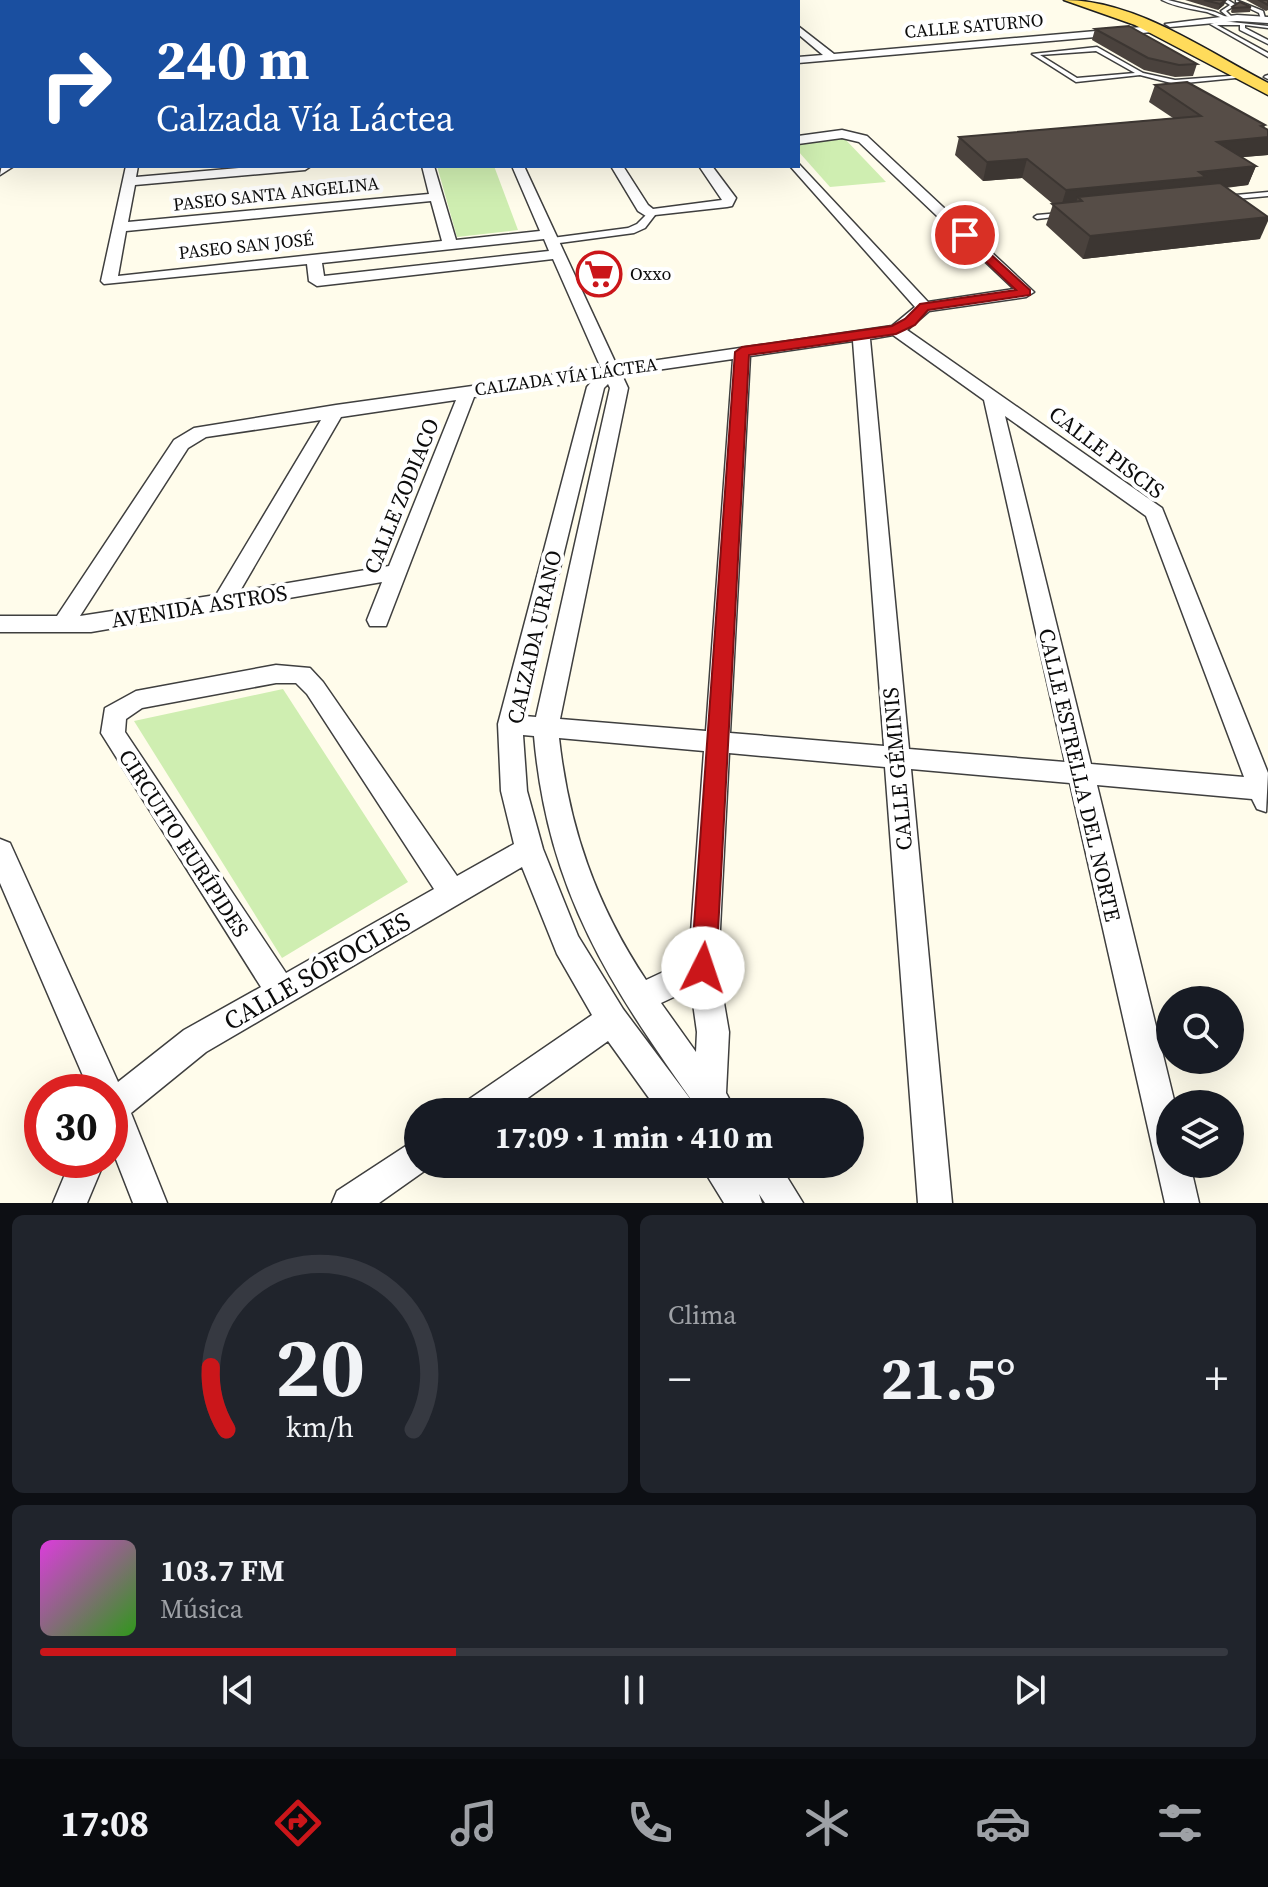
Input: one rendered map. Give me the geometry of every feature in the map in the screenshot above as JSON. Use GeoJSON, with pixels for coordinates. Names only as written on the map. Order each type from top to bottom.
{"type":"FeatureCollection","features":[{"type":"Feature","properties":{"kind":"main road"},"geometry":{"type":"LineString","coordinates":[[1071,0],[1099,3],[1268,78]]}},
{"type":"Feature","properties":{"kind":"main road"},"geometry":{"type":"LineString","coordinates":[[1157,30],[1268,90]]}},
{"type":"Feature","properties":{"kind":"street","name":"CALLE SATURNO"},"geometry":{"type":"LineString","coordinates":[[800,60],[1157,30],[1236,20],[1266,22]]}},
{"type":"Feature","properties":{"kind":"street"},"geometry":{"type":"LineString","coordinates":[[800,31],[832,57]]}},
{"type":"Feature","properties":{"kind":"street"},"geometry":{"type":"LineString","coordinates":[[800,140],[842,134],[863,139],[1026,292],[924,307],[910,322],[896,330]]}},
{"type":"Feature","properties":{"kind":"street","name":"PASEO SAN JOSÉ"},"geometry":{"type":"LineString","coordinates":[[132,168],[109,281],[504,239],[553,243]]}},
{"type":"Feature","properties":{"kind":"street"},"geometry":{"type":"LineString","coordinates":[[128,182],[283,168]]}},
{"type":"Feature","properties":{"kind":"street"},"geometry":{"type":"LineString","coordinates":[[429,168],[450,245]]}},
{"type":"Feature","properties":{"kind":"street","name":"CALZADA URANO"},"geometry":{"type":"LineString","coordinates":[[519,168],[619,388],[546,727],[550,776],[562,834],[585,900],[642,997],[710,1098]]}},
{"type":"Feature","properties":{"kind":"street"},"geometry":{"type":"LineString","coordinates":[[618,168],[643,208],[651,213],[727,203],[729,198],[706,168]]}},
{"type":"Feature","properties":{"kind":"street"},"geometry":{"type":"LineString","coordinates":[[798,168],[924,307]]}},
{"type":"Feature","properties":{"kind":"street","name":"PASEO SANTA ANGELINA"},"geometry":{"type":"LineString","coordinates":[[120,227],[436,197]]}},
{"type":"Feature","properties":{"kind":"street"},"geometry":{"type":"LineString","coordinates":[[314,259],[317,281],[630,231],[641,226],[651,213]]}},
{"type":"Feature","properties":{"kind":"street","name":"CALZADA VÍA LÁCTEA"},"geometry":{"type":"LineString","coordinates":[[63,625],[181,444],[201,432],[896,330]]}},
{"type":"Feature","properties":{"kind":"street","name":"CALLE PISCIS"},"geometry":{"type":"LineString","coordinates":[[896,330],[1155,513],[1266,795]]}},
{"type":"Feature","properties":{"kind":"street","name":"CALLE GÉMINIS"},"geometry":{"type":"LineString","coordinates":[[861,335],[935,1203]]}},
{"type":"Feature","properties":{"kind":"street"},"geometry":{"type":"LineString","coordinates":[[715,1098],[713,1032],[703,968],[742,352]]}},
{"type":"Feature","properties":{"kind":"street","name":"CALZADA URANO"},"geometry":{"type":"LineString","coordinates":[[611,370],[596,387],[510,724],[514,791],[529,849],[567,944],[612,1020],[669,1098]]}},
{"type":"Feature","properties":{"kind":"street","name":"CALLE ZODIACO"},"geometry":{"type":"LineString","coordinates":[[378,620],[468,391]]}},
{"type":"Feature","properties":{"kind":"street","name":"CALLE ESTRELLA DEL NORTE"},"geometry":{"type":"LineString","coordinates":[[992,398],[1156,1093]]}},
{"type":"Feature","properties":{"kind":"street"},"geometry":{"type":"LineString","coordinates":[[223,602],[336,410]]}},
{"type":"Feature","properties":{"kind":"street","name":"AVENIDA ASTROS"},"geometry":{"type":"LineString","coordinates":[[0,624],[91,624],[397,572]]}},
{"type":"Feature","properties":{"kind":"street","name":"CIRCUITO EURÍPIDES"},"geometry":{"type":"LineString","coordinates":[[281,992],[113,733],[114,715],[136,700],[276,674],[302,674],[315,688],[452,893]]}},
{"type":"Feature","properties":{"kind":"street"},"geometry":{"type":"LineString","coordinates":[[510,724],[1079,774],[1266,795]]}},
{"type":"Feature","properties":{"kind":"street","name":"CALLE SÓFOCLES"},"geometry":{"type":"LineString","coordinates":[[128,1089],[195,1041],[529,849]]}},
{"type":"Feature","properties":{"kind":"street"},"geometry":{"type":"LineString","coordinates":[[3,866],[97,1074]]}},
{"type":"Feature","properties":{"kind":"street"},"geometry":{"type":"LineString","coordinates":[[642,997],[703,968]]}},
{"type":"Feature","properties":{"kind":"street"},"geometry":{"type":"LineString","coordinates":[[500,1098],[612,1020]]}},
{"type":"Feature","properties":{"kind":"street"},"geometry":{"type":"LineString","coordinates":[[128,1147],[150,1203]]}},
{"type":"Feature","properties":{"kind":"street"},"geometry":{"type":"LineString","coordinates":[[349,1203],[404,1165]]}},
{"type":"Feature","properties":{"kind":"street"},"geometry":{"type":"LineString","coordinates":[[70,1203],[80,1178]]}},
{"type":"Feature","properties":{"kind":"street"},"geometry":{"type":"LineString","coordinates":[[726,1178],[742,1202]]}},
{"type":"Feature","properties":{"kind":"street"},"geometry":{"type":"LineString","coordinates":[[768,1178],[786,1203]]}},
{"type":"Feature","properties":{"kind":"street"},"geometry":{"type":"LineString","coordinates":[[1176,1178],[1182,1203]]}},
{"type":"Feature","properties":{"kind":"lane"},"geometry":{"type":"LineString","coordinates":[[1164,0],[1186,9],[1213,12],[1253,24]]}},
{"type":"Feature","properties":{"kind":"lane"},"geometry":{"type":"LineString","coordinates":[[1224,0],[1234,7],[1223,12],[1236,20],[1242,29],[1268,42]]}},
{"type":"Feature","properties":{"kind":"lane"},"geometry":{"type":"LineString","coordinates":[[1211,24],[1266,22],[1261,12],[1236,0]]}},
{"type":"Feature","properties":{"kind":"lane"},"geometry":{"type":"LineString","coordinates":[[1251,7],[1268,6]]}},
{"type":"Feature","properties":{"kind":"lane"},"geometry":{"type":"LineString","coordinates":[[1211,24],[1236,20]]}},
{"type":"Feature","properties":{"kind":"lane"},"geometry":{"type":"LineString","coordinates":[[1211,24],[1225,33]]}},
{"type":"Feature","properties":{"kind":"lane"},"geometry":{"type":"LineString","coordinates":[[1211,24],[1208,26],[1268,55]]}},
{"type":"Feature","properties":{"kind":"lane"},"geometry":{"type":"LineString","coordinates":[[1141,74],[1076,80],[1035,54],[1097,49],[1141,74],[1175,82],[1243,77]]}},
{"type":"Feature","properties":{"kind":"lane"},"geometry":{"type":"LineString","coordinates":[[1222,199],[1268,194]]}},
{"type":"Feature","properties":{"kind":"lane"},"geometry":{"type":"LineString","coordinates":[[1037,217],[1068,214]]}},
{"type":"Feature","properties":{"kind":"green space"},"geometry":{"type":"Polygon","coordinates":[[[844,138],[886,182],[830,187],[800,153],[800,143],[844,138]]]}},
{"type":"Feature","properties":{"kind":"green space"},"geometry":{"type":"Polygon","coordinates":[[[438,168],[495,168],[518,230],[457,237],[438,168]]]}},
{"type":"Feature","properties":{"kind":"green space"},"geometry":{"type":"Polygon","coordinates":[[[283,689],[408,882],[282,958],[134,721],[283,689]]]}},
{"type":"Feature","properties":{"kind":"building"},"geometry":{"type":"Polygon","coordinates":[[[1204,0],[1226,0],[1220,4],[1204,0]]]}},
{"type":"Feature","properties":{"kind":"building"},"geometry":{"type":"Polygon","coordinates":[[[1240,2],[1251,7],[1232,7],[1240,2]]]}},
{"type":"Feature","properties":{"kind":"building"},"geometry":{"type":"Polygon","coordinates":[[[1129,26],[1197,64],[1179,65],[1148,58],[1095,29],[1129,26]]]}},
{"type":"Feature","properties":{"kind":"building"},"geometry":{"type":"Polygon","coordinates":[[[1187,82],[1265,125],[1261,126],[1268,130],[1268,137],[1217,142],[1256,166],[1199,172],[1206,177],[1066,190],[1027,159],[987,162],[959,137],[1201,116],[1155,85],[1187,82]]]}},
{"type":"Feature","properties":{"kind":"building"},"geometry":{"type":"Polygon","coordinates":[[[1220,183],[1268,217],[1090,236],[1052,204],[1082,201],[1078,197],[1220,183]]]}},
{"type":"Feature","properties":{"kind":"place","name":"Oxxo"},"geometry":{"type":"Point","coordinates":[599,274]}},
{"type":"Feature","properties":{"kind":"route"},"geometry":{"type":"LineString","coordinates":[[703,968],[742,352],[896,330],[910,322],[924,307],[1026,292],[965,235]]}}]}
